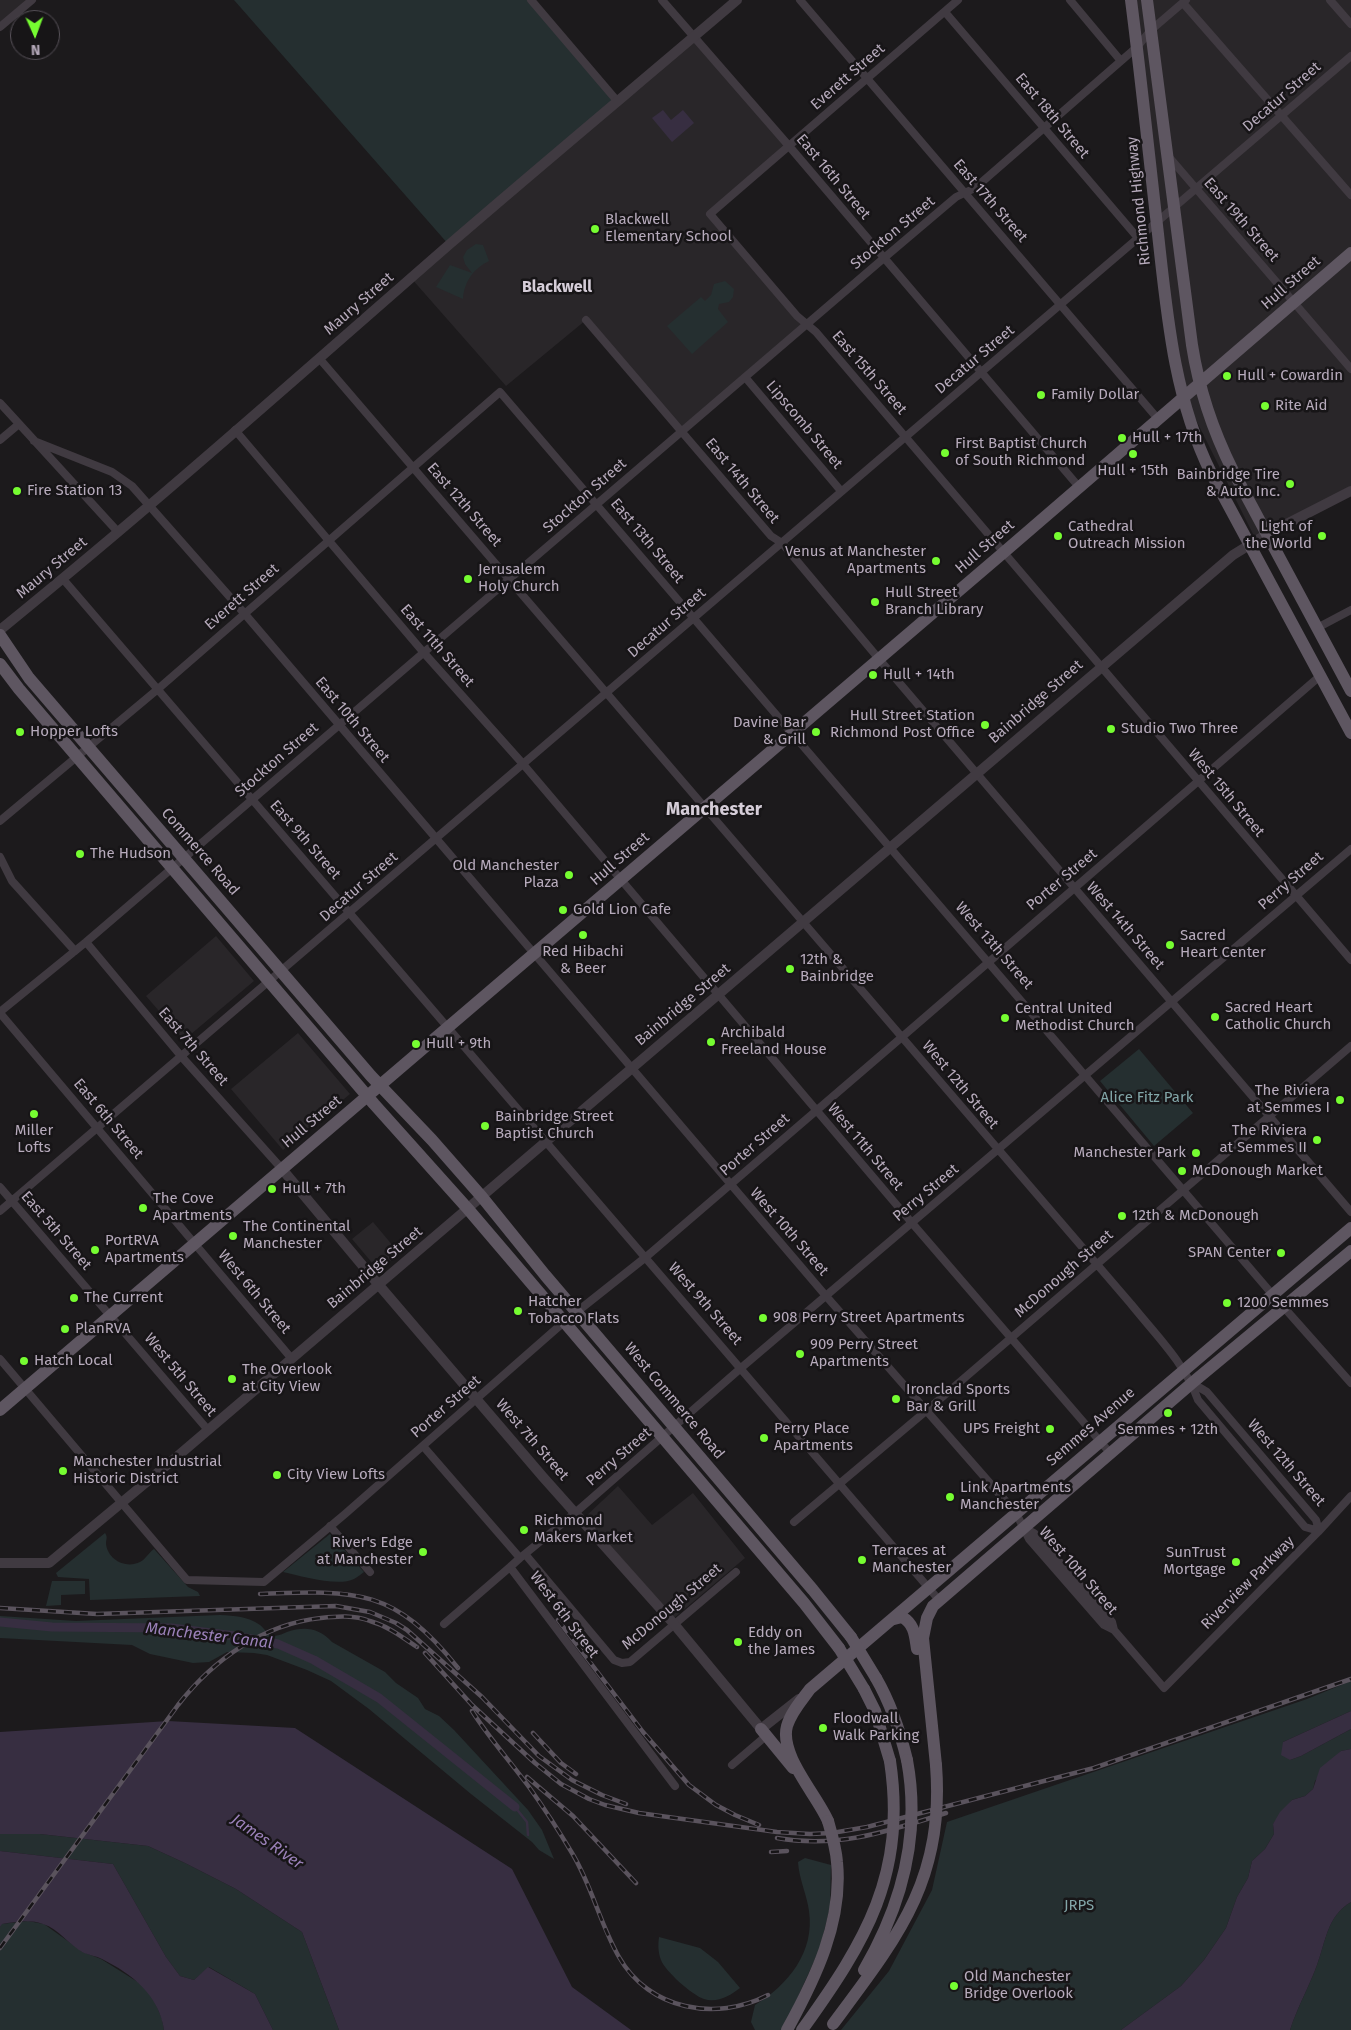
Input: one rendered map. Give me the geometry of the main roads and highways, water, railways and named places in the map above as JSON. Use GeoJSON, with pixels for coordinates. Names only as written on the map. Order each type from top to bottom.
{"type":"FeatureCollection","features":[{"type":"Feature","properties":{"kind":"main road","name":"Richmond Highway"},"geometry":{"type":"LineString","coordinates":[[1131,0],[1174,355],[1183,398],[1200,450],[1351,733]]}},
{"type":"Feature","properties":{"kind":"main road"},"geometry":{"type":"LineString","coordinates":[[1147,0],[1192,345],[1200,384],[1217,439],[1351,691]]}},
{"type":"Feature","properties":{"kind":"main road","name":"Hull Street"},"geometry":{"type":"LineString","coordinates":[[0,1410],[1351,253]]}},
{"type":"Feature","properties":{"kind":"main road","name":"Commerce Road"},"geometry":{"type":"LineString","coordinates":[[0,635],[29,678],[380,1086]]}},
{"type":"Feature","properties":{"kind":"main road","name":"Commerce Road"},"geometry":{"type":"LineString","coordinates":[[0,664],[76,756],[368,1096]]}},
{"type":"Feature","properties":{"kind":"main road","name":"West Commerce Road"},"geometry":{"type":"LineString","coordinates":[[380,1086],[432,1140],[482,1197],[576,1312],[813,1590],[851,1637],[887,1696],[908,1760],[912,1793],[912,1833],[907,1864],[900,1892],[884,1934],[831,2027]]}},
{"type":"Feature","properties":{"kind":"main road","name":"West Commerce Road"},"geometry":{"type":"LineString","coordinates":[[368,1096],[468,1209],[804,1603],[839,1648],[875,1711],[890,1760],[894,1794],[891,1851],[884,1886],[868,1925],[852,1955],[802,2030]]}},
{"type":"Feature","properties":{"kind":"main road","name":"Semmes Avenue"},"geometry":{"type":"LineString","coordinates":[[805,1783],[794,1761],[786,1734],[792,1716],[810,1689],[1351,1228]]}},
{"type":"Feature","properties":{"kind":"main road"},"geometry":{"type":"LineString","coordinates":[[831,2027],[885,1954],[908,1917],[922,1883],[932,1849],[938,1787],[923,1646],[924,1630],[931,1610],[939,1600],[1112,1454],[1192,1383],[1351,1251]]}},
{"type":"Feature","properties":{"kind":"main road"},"geometry":{"type":"LineString","coordinates":[[894,1619],[902,1617],[907,1619],[913,1628],[927,1685]]}},
{"type":"Feature","properties":{"kind":"main road"},"geometry":{"type":"LineString","coordinates":[[764,1733],[816,1798],[828,1821],[838,1864],[834,1918],[816,1973],[787,2030]]}},
{"type":"Feature","properties":{"kind":"water"},"geometry":{"type":"Polygon","coordinates":[[[663,110],[671,120],[683,110],[694,123],[672,142],[652,118],[663,110]]]}},
{"type":"Feature","properties":{"kind":"water"},"geometry":{"type":"Polygon","coordinates":[[[1351,1711],[1351,1729],[1301,1756],[1290,1760],[1281,1755],[1283,1742],[1351,1711]]]}},
{"type":"Feature","properties":{"kind":"water","name":"James River"},"geometry":{"type":"Polygon","coordinates":[[[168,1721],[295,1728],[512,1869],[572,1987],[631,2030],[339,2030],[302,1932],[236,1889],[148,1846],[40,1834],[0,1834],[0,1732],[168,1721]]]}},
{"type":"Feature","properties":{"kind":"water"},"geometry":{"type":"Polygon","coordinates":[[[1351,1749],[1351,1902],[1337,1914],[1328,1930],[1314,1973],[1290,2030],[1121,2030],[1181,1986],[1204,1960],[1226,1928],[1237,1897],[1248,1878],[1252,1861],[1265,1849],[1274,1834],[1273,1824],[1280,1812],[1292,1800],[1305,1796],[1313,1789],[1320,1768],[1341,1751],[1351,1749]]]}},
{"type":"Feature","properties":{"kind":"water"},"geometry":{"type":"Polygon","coordinates":[[[0,1851],[113,1864],[166,1957],[180,1976],[194,1980],[208,1967],[255,1994],[273,2030],[164,2030],[161,2018],[150,1996],[133,1979],[113,1965],[84,1953],[49,1926],[22,1921],[2,1924],[0,1927],[0,1851]]]}},
{"type":"Feature","properties":{"kind":"waterway","name":"Manchester Canal"},"geometry":{"type":"LineString","coordinates":[[0,1622],[52,1627],[172,1628],[278,1644],[314,1660],[379,1698],[515,1807]]}},
{"type":"Feature","properties":{"kind":"waterway"},"geometry":{"type":"LineString","coordinates":[[515,1807],[527,1822],[528,1835]]}},
{"type":"Feature","properties":{"kind":"railway"},"geometry":{"type":"LineString","coordinates":[[260,1594],[323,1593],[348,1595],[371,1600],[393,1608],[414,1622],[458,1668]]}},
{"type":"Feature","properties":{"kind":"railway"},"geometry":{"type":"LineString","coordinates":[[0,1608],[97,1614],[336,1606],[370,1612],[407,1630],[482,1697],[539,1756],[572,1780],[602,1795],[626,1804]]}},
{"type":"Feature","properties":{"kind":"railway"},"geometry":{"type":"LineString","coordinates":[[0,1948],[178,1705],[207,1673],[223,1659],[259,1636],[279,1628],[321,1618],[346,1616],[377,1623],[395,1632],[417,1647]]}},
{"type":"Feature","properties":{"kind":"railway"},"geometry":{"type":"LineString","coordinates":[[558,1620],[643,1732],[689,1785],[716,1805],[759,1825]]}},
{"type":"Feature","properties":{"kind":"railway"},"geometry":{"type":"LineString","coordinates":[[425,1653],[472,1705],[535,1763],[561,1784],[589,1799],[639,1813],[777,1832],[810,1834],[832,1833],[867,1827],[1094,1768],[1351,1679]]}},
{"type":"Feature","properties":{"kind":"railway"},"geometry":{"type":"LineString","coordinates":[[472,1711],[485,1731],[529,1787],[567,1845],[585,1879],[612,1944],[632,1975],[648,1989],[666,1999],[685,2006],[706,2009],[727,2008],[748,2003],[768,1995]]}},
{"type":"Feature","properties":{"kind":"railway"},"geometry":{"type":"LineString","coordinates":[[533,1733],[561,1763],[576,1774]]}},
{"type":"Feature","properties":{"kind":"railway"},"geometry":{"type":"LineString","coordinates":[[527,1777],[573,1816],[636,1883]]}},
{"type":"Feature","properties":{"kind":"railway"},"geometry":{"type":"LineString","coordinates":[[777,1838],[799,1841],[842,1840],[884,1832],[946,1813]]}},
{"type":"Feature","properties":{"kind":"railway"},"geometry":{"type":"LineString","coordinates":[[771,1852],[787,1851]]}},
{"type":"Feature","properties":{"kind":"place","name":"Blackwell Elementary School"},"geometry":{"type":"Point","coordinates":[595,229]}},
{"type":"Feature","properties":{"kind":"place","name":"Hull + Cowardin"},"geometry":{"type":"Point","coordinates":[1227,376]}},
{"type":"Feature","properties":{"kind":"place","name":"Family Dollar"},"geometry":{"type":"Point","coordinates":[1041,395]}},
{"type":"Feature","properties":{"kind":"place","name":"Rite Aid"},"geometry":{"type":"Point","coordinates":[1265,406]}},
{"type":"Feature","properties":{"kind":"place","name":"Hull + 17th"},"geometry":{"type":"Point","coordinates":[1122,438]}},
{"type":"Feature","properties":{"kind":"place","name":"First Baptist Church of South Richmond"},"geometry":{"type":"Point","coordinates":[945,453]}},
{"type":"Feature","properties":{"kind":"place","name":"Hull + 15th"},"geometry":{"type":"Point","coordinates":[1133,454]}},
{"type":"Feature","properties":{"kind":"place","name":"Bainbridge Tire & Auto Inc."},"geometry":{"type":"Point","coordinates":[1290,484]}},
{"type":"Feature","properties":{"kind":"place","name":"Fire Station 13"},"geometry":{"type":"Point","coordinates":[17,491]}},
{"type":"Feature","properties":{"kind":"place","name":"Cathedral Outreach Mission"},"geometry":{"type":"Point","coordinates":[1058,536]}},
{"type":"Feature","properties":{"kind":"place","name":"Light of the World"},"geometry":{"type":"Point","coordinates":[1322,536]}},
{"type":"Feature","properties":{"kind":"place","name":"Venus at Manchester Apartments"},"geometry":{"type":"Point","coordinates":[936,561]}},
{"type":"Feature","properties":{"kind":"place","name":"Jerusalem Holy Church"},"geometry":{"type":"Point","coordinates":[468,579]}},
{"type":"Feature","properties":{"kind":"place","name":"Hull Street Branch Library"},"geometry":{"type":"Point","coordinates":[875,602]}},
{"type":"Feature","properties":{"kind":"place","name":"Hull + 14th"},"geometry":{"type":"Point","coordinates":[873,675]}},
{"type":"Feature","properties":{"kind":"place","name":"Hull Street Station Richmond Post Office"},"geometry":{"type":"Point","coordinates":[985,725]}},
{"type":"Feature","properties":{"kind":"place","name":"Studio Two Three"},"geometry":{"type":"Point","coordinates":[1111,729]}},
{"type":"Feature","properties":{"kind":"place","name":"Hopper Lofts"},"geometry":{"type":"Point","coordinates":[20,732]}},
{"type":"Feature","properties":{"kind":"place","name":"Davine Bar & Grill"},"geometry":{"type":"Point","coordinates":[816,732]}},
{"type":"Feature","properties":{"kind":"place","name":"The Hudson"},"geometry":{"type":"Point","coordinates":[80,854]}},
{"type":"Feature","properties":{"kind":"place","name":"Old Manchester Plaza"},"geometry":{"type":"Point","coordinates":[569,875]}},
{"type":"Feature","properties":{"kind":"place","name":"Gold Lion Cafe"},"geometry":{"type":"Point","coordinates":[563,910]}},
{"type":"Feature","properties":{"kind":"place","name":"Red Hibachi & Beer"},"geometry":{"type":"Point","coordinates":[583,935]}},
{"type":"Feature","properties":{"kind":"place","name":"Sacred Heart Center"},"geometry":{"type":"Point","coordinates":[1170,945]}},
{"type":"Feature","properties":{"kind":"place","name":"12th & Bainbridge"},"geometry":{"type":"Point","coordinates":[790,969]}},
{"type":"Feature","properties":{"kind":"place","name":"Sacred Heart Catholic Church"},"geometry":{"type":"Point","coordinates":[1215,1017]}},
{"type":"Feature","properties":{"kind":"place","name":"Central United Methodist Church"},"geometry":{"type":"Point","coordinates":[1005,1018]}},
{"type":"Feature","properties":{"kind":"place","name":"Archibald Freeland House"},"geometry":{"type":"Point","coordinates":[711,1042]}},
{"type":"Feature","properties":{"kind":"place","name":"Hull + 9th"},"geometry":{"type":"Point","coordinates":[416,1044]}},
{"type":"Feature","properties":{"kind":"place","name":"The Riviera at Semmes I"},"geometry":{"type":"Point","coordinates":[1340,1100]}},
{"type":"Feature","properties":{"kind":"place","name":"Miller Lofts"},"geometry":{"type":"Point","coordinates":[34,1114]}},
{"type":"Feature","properties":{"kind":"place","name":"Bainbridge Street Baptist Church"},"geometry":{"type":"Point","coordinates":[485,1126]}},
{"type":"Feature","properties":{"kind":"place","name":"The Riviera at Semmes II"},"geometry":{"type":"Point","coordinates":[1317,1140]}},
{"type":"Feature","properties":{"kind":"place","name":"Manchester Park"},"geometry":{"type":"Point","coordinates":[1196,1153]}},
{"type":"Feature","properties":{"kind":"place","name":"McDonough Market"},"geometry":{"type":"Point","coordinates":[1182,1171]}},
{"type":"Feature","properties":{"kind":"place","name":"Hull + 7th"},"geometry":{"type":"Point","coordinates":[272,1189]}},
{"type":"Feature","properties":{"kind":"place","name":"The Cove Apartments"},"geometry":{"type":"Point","coordinates":[143,1208]}},
{"type":"Feature","properties":{"kind":"place","name":"12th & McDonough"},"geometry":{"type":"Point","coordinates":[1122,1216]}},
{"type":"Feature","properties":{"kind":"place","name":"The Continental Manchester"},"geometry":{"type":"Point","coordinates":[233,1236]}},
{"type":"Feature","properties":{"kind":"place","name":"PortRVA Apartments"},"geometry":{"type":"Point","coordinates":[95,1250]}},
{"type":"Feature","properties":{"kind":"place","name":"SPAN Center"},"geometry":{"type":"Point","coordinates":[1281,1253]}},
{"type":"Feature","properties":{"kind":"place","name":"The Current"},"geometry":{"type":"Point","coordinates":[74,1298]}},
{"type":"Feature","properties":{"kind":"place","name":"1200 Semmes"},"geometry":{"type":"Point","coordinates":[1227,1303]}},
{"type":"Feature","properties":{"kind":"place","name":"Hatcher Tobacco Flats"},"geometry":{"type":"Point","coordinates":[518,1311]}},
{"type":"Feature","properties":{"kind":"place","name":"908 Perry Street Apartments"},"geometry":{"type":"Point","coordinates":[763,1318]}},
{"type":"Feature","properties":{"kind":"place","name":"PlanRVA"},"geometry":{"type":"Point","coordinates":[65,1329]}},
{"type":"Feature","properties":{"kind":"place","name":"909 Perry Street Apartments"},"geometry":{"type":"Point","coordinates":[800,1354]}},
{"type":"Feature","properties":{"kind":"place","name":"Hatch Local"},"geometry":{"type":"Point","coordinates":[24,1361]}},
{"type":"Feature","properties":{"kind":"place","name":"The Overlook at City View"},"geometry":{"type":"Point","coordinates":[232,1379]}},
{"type":"Feature","properties":{"kind":"place","name":"Ironclad Sports Bar & Grill"},"geometry":{"type":"Point","coordinates":[896,1399]}},
{"type":"Feature","properties":{"kind":"place","name":"Semmes + 12th"},"geometry":{"type":"Point","coordinates":[1168,1413]}},
{"type":"Feature","properties":{"kind":"place","name":"UPS Freight"},"geometry":{"type":"Point","coordinates":[1050,1429]}},
{"type":"Feature","properties":{"kind":"place","name":"Perry Place Apartments"},"geometry":{"type":"Point","coordinates":[764,1438]}},
{"type":"Feature","properties":{"kind":"place","name":"Manchester Industrial Historic District"},"geometry":{"type":"Point","coordinates":[63,1471]}},
{"type":"Feature","properties":{"kind":"place","name":"City View Lofts"},"geometry":{"type":"Point","coordinates":[277,1475]}},
{"type":"Feature","properties":{"kind":"place","name":"Link Apartments Manchester"},"geometry":{"type":"Point","coordinates":[950,1497]}},
{"type":"Feature","properties":{"kind":"place","name":"Richmond Makers Market"},"geometry":{"type":"Point","coordinates":[524,1530]}},
{"type":"Feature","properties":{"kind":"place","name":"River's Edge at Manchester"},"geometry":{"type":"Point","coordinates":[423,1552]}},
{"type":"Feature","properties":{"kind":"place","name":"Terraces at Manchester"},"geometry":{"type":"Point","coordinates":[862,1560]}},
{"type":"Feature","properties":{"kind":"place","name":"SunTrust Mortgage"},"geometry":{"type":"Point","coordinates":[1236,1562]}},
{"type":"Feature","properties":{"kind":"place","name":"Eddy on the James"},"geometry":{"type":"Point","coordinates":[738,1642]}},
{"type":"Feature","properties":{"kind":"place","name":"Floodwall Walk Parking"},"geometry":{"type":"Point","coordinates":[823,1728]}},
{"type":"Feature","properties":{"kind":"place","name":"Old Manchester Bridge Overlook"},"geometry":{"type":"Point","coordinates":[954,1986]}},
{"type":"Feature","properties":{"kind":"district","name":"Blackwell"},"geometry":{"type":"Point","coordinates":[557,288]}},
{"type":"Feature","properties":{"kind":"district","name":"Manchester"},"geometry":{"type":"Point","coordinates":[714,810]}},
{"type":"Feature","properties":{"kind":"park label","name":"Alice Fitz Park"},"geometry":{"type":"Point","coordinates":[1147,1098]}},
{"type":"Feature","properties":{"kind":"park label","name":"JRPS"},"geometry":{"type":"Point","coordinates":[1079,1906]}}]}
